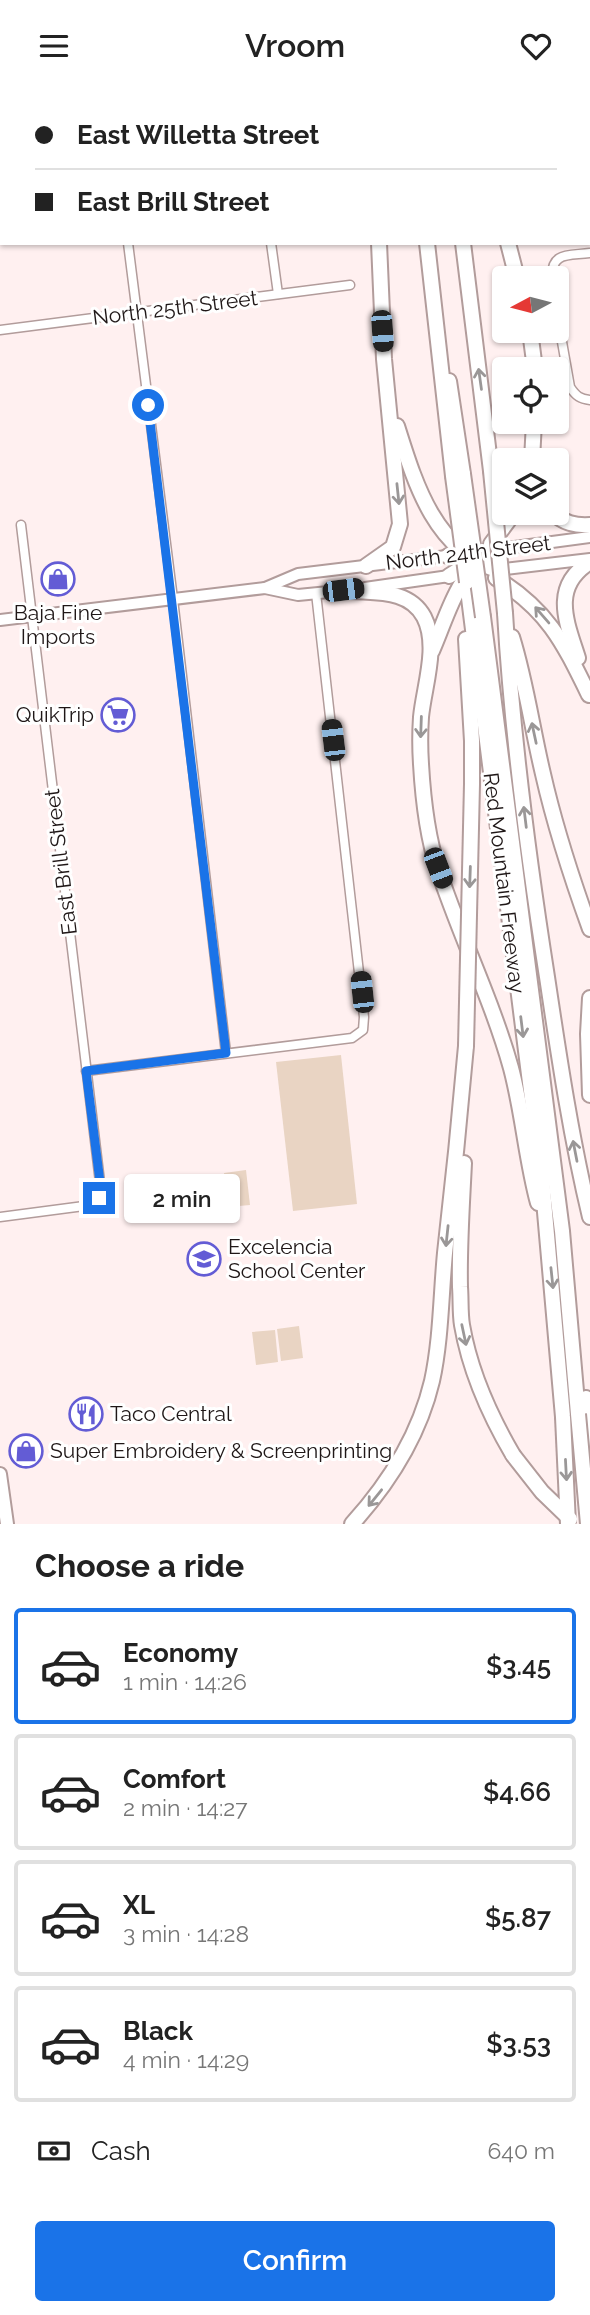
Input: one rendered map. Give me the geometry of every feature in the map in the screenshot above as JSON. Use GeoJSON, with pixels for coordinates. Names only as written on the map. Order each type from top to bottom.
{"type":"FeatureCollection","features":[{"type":"Feature","properties":{"kind":"highway"},"geometry":{"type":"LineString","coordinates":[[366,566],[393,547],[400,524],[384,359],[379,245]]}},
{"type":"Feature","properties":{"kind":"highway"},"geometry":{"type":"LineString","coordinates":[[427,245],[443,403],[477,564],[470,685],[472,784],[460,1253],[461,1323],[470,1363],[482,1395],[513,1455],[542,1492],[576,1524]]}},
{"type":"Feature","properties":{"kind":"highway","name":"Red Mountain Freeway"},"geometry":{"type":"LineString","coordinates":[[463,245],[491,471],[514,730],[533,885],[559,1066],[590,1217]]}},
{"type":"Feature","properties":{"kind":"highway"},"geometry":{"type":"LineString","coordinates":[[509,245],[514,266]]}},
{"type":"Feature","properties":{"kind":"highway"},"geometry":{"type":"LineString","coordinates":[[389,401],[411,472],[428,509],[453,543],[547,619],[565,646],[589,697]]}},
{"type":"Feature","properties":{"kind":"highway"},"geometry":{"type":"LineString","coordinates":[[458,475],[474,619],[562,1231],[582,1413],[590,1456]]}},
{"type":"Feature","properties":{"kind":"highway"},"geometry":{"type":"LineString","coordinates":[[569,523],[590,525]]}},
{"type":"Feature","properties":{"kind":"highway"},"geometry":{"type":"LineString","coordinates":[[429,659],[449,608],[506,525]]}},
{"type":"Feature","properties":{"kind":"highway"},"geometry":{"type":"LineString","coordinates":[[448,556],[477,564]]}},
{"type":"Feature","properties":{"kind":"highway"},"geometry":{"type":"LineString","coordinates":[[589,697],[565,619],[564,607],[571,580],[590,561]]}},
{"type":"Feature","properties":{"kind":"highway"},"geometry":{"type":"LineString","coordinates":[[449,576],[477,564]]}},
{"type":"Feature","properties":{"kind":"highway"},"geometry":{"type":"LineString","coordinates":[[343,590],[370,594],[390,593],[415,605],[425,619],[429,659],[421,715],[421,764],[432,846],[510,1068],[522,1118],[531,1179],[549,1245]]}},
{"type":"Feature","properties":{"kind":"highway"},"geometry":{"type":"LineString","coordinates":[[505,613],[523,672],[541,765],[556,823],[590,929]]}},
{"type":"Feature","properties":{"kind":"highway","name":"Red Mountain Freeway"},"geometry":{"type":"LineString","coordinates":[[474,619],[549,1245],[563,1417],[567,1524]]}},
{"type":"Feature","properties":{"kind":"highway"},"geometry":{"type":"LineString","coordinates":[[556,823],[590,906]]}},
{"type":"Feature","properties":{"kind":"highway"},"geometry":{"type":"LineString","coordinates":[[533,885],[549,1066],[570,1230],[588,1524]]}},
{"type":"Feature","properties":{"kind":"highway"},"geometry":{"type":"LineString","coordinates":[[590,999],[590,1095]]}},
{"type":"Feature","properties":{"kind":"highway"},"geometry":{"type":"LineString","coordinates":[[352,1524],[377,1497],[396,1469],[416,1427],[432,1381],[466,1046]]}},
{"type":"Feature","properties":{"kind":"highway"},"geometry":{"type":"LineString","coordinates":[[567,1524],[590,1510]]}},
{"type":"Feature","properties":{"kind":"main road","name":"North 24th Street"},"geometry":{"type":"LineString","coordinates":[[477,564],[590,537]]}},
{"type":"Feature","properties":{"kind":"main road","name":"North 24th Street"},"geometry":{"type":"LineString","coordinates":[[0,620],[265,588],[298,574],[448,556]]}},
{"type":"Feature","properties":{"kind":"main road","name":"North 24th Street"},"geometry":{"type":"LineString","coordinates":[[477,564],[590,561]]}},
{"type":"Feature","properties":{"kind":"main road","name":"North 24th Street"},"geometry":{"type":"LineString","coordinates":[[265,588],[298,595],[449,576]]}},
{"type":"Feature","properties":{"kind":"main road"},"geometry":{"type":"LineString","coordinates":[[0,1474],[7,1524]]}},
{"type":"Feature","properties":{"kind":"street"},"geometry":{"type":"LineString","coordinates":[[128,245],[226,1053]]}},
{"type":"Feature","properties":{"kind":"street"},"geometry":{"type":"LineString","coordinates":[[271,245],[278,294]]}},
{"type":"Feature","properties":{"kind":"street"},"geometry":{"type":"LineString","coordinates":[[552,266],[561,257],[590,253]]}},
{"type":"Feature","properties":{"kind":"street","name":"North 25th Street"},"geometry":{"type":"LineString","coordinates":[[0,330],[349,285]]}},
{"type":"Feature","properties":{"kind":"street"},"geometry":{"type":"LineString","coordinates":[[562,343],[570,387],[586,400]]}},
{"type":"Feature","properties":{"kind":"street","name":"East Brill Street"},"geometry":{"type":"LineString","coordinates":[[0,1217],[85,1206],[99,1198],[100,1182],[21,525]]}},
{"type":"Feature","properties":{"kind":"street"},"geometry":{"type":"LineString","coordinates":[[86,1071],[352,1038],[363,1030],[364,1017],[316,593]]}},
{"type":"Feature","properties":{"kind":"shaded area"},"geometry":{"type":"Polygon","coordinates":[[[341,1055],[357,1204],[293,1211],[276,1062],[341,1055]]]}},
{"type":"Feature","properties":{"kind":"shaded area"},"geometry":{"type":"Polygon","coordinates":[[[246,1170],[250,1205],[228,1207],[224,1173],[246,1170]]]}},
{"type":"Feature","properties":{"kind":"shaded area"},"geometry":{"type":"Polygon","coordinates":[[[299,1326],[303,1358],[281,1361],[277,1329],[299,1326]]]}},
{"type":"Feature","properties":{"kind":"shaded area"},"geometry":{"type":"Polygon","coordinates":[[[275,1330],[278,1362],[256,1365],[252,1332],[275,1330]]]}},
{"type":"Feature","properties":{"kind":"place","name":"Baja Fine Imports"},"geometry":{"type":"Point","coordinates":[58,579]}},
{"type":"Feature","properties":{"kind":"place","name":"QuikTrip"},"geometry":{"type":"Point","coordinates":[118,715]}},
{"type":"Feature","properties":{"kind":"place","name":"Excelencia School Center"},"geometry":{"type":"Point","coordinates":[204,1259]}},
{"type":"Feature","properties":{"kind":"place","name":"Taco Central"},"geometry":{"type":"Point","coordinates":[86,1414]}},
{"type":"Feature","properties":{"kind":"place","name":"Super Embroidery & Screenprinting"},"geometry":{"type":"Point","coordinates":[26,1451]}},
{"type":"Feature","properties":{"kind":"route"},"geometry":{"type":"LineString","coordinates":[[99,1198],[100,1182],[86,1071],[226,1053],[148,405]]}}]}
